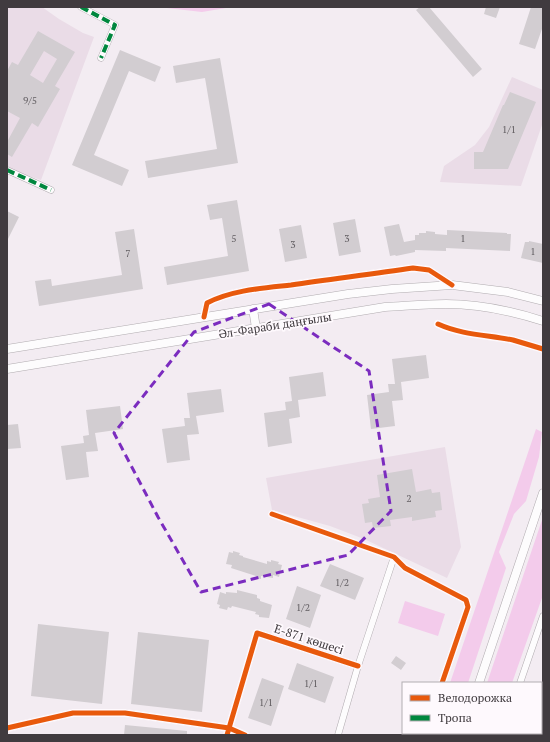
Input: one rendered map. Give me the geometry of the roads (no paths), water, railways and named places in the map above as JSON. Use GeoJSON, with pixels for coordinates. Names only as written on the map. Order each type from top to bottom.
{"type":"FeatureCollection","features":[{"type":"Feature","properties":{"kind":"main road","name":"Әл-Фараби даңғылы"},"geometry":{"type":"LineString","coordinates":[[7,349],[348,294],[392,289],[452,285],[508,292],[541,299]]}},
{"type":"Feature","properties":{"kind":"main road","name":"Әл-Фараби даңғылы"},"geometry":{"type":"LineString","coordinates":[[7,369],[385,307],[447,304],[487,307],[514,312],[539,320]]}},
{"type":"Feature","properties":{"kind":"main road"},"geometry":{"type":"LineString","coordinates":[[253,309],[256,328]]}},
{"type":"Feature","properties":{"kind":"main road"},"geometry":{"type":"LineString","coordinates":[[539,320],[543,326]]}},
{"type":"Feature","properties":{"kind":"main road"},"geometry":{"type":"LineString","coordinates":[[479,682],[543,493]]}},
{"type":"Feature","properties":{"kind":"street"},"geometry":{"type":"LineString","coordinates":[[81,7],[115,25],[101,58]]}},
{"type":"Feature","properties":{"kind":"street"},"geometry":{"type":"LineString","coordinates":[[7,170],[51,190]]}},
{"type":"Feature","properties":{"kind":"street"},"geometry":{"type":"LineString","coordinates":[[204,317],[207,303],[217,298],[270,287],[413,268],[429,270],[452,285]]}},
{"type":"Feature","properties":{"kind":"street"},"geometry":{"type":"LineString","coordinates":[[269,280],[270,287]]}},
{"type":"Feature","properties":{"kind":"street"},"geometry":{"type":"LineString","coordinates":[[272,514],[394,557],[405,568],[466,600],[468,607],[442,682]]}},
{"type":"Feature","properties":{"kind":"street"},"geometry":{"type":"LineString","coordinates":[[338,735],[358,666],[394,557]]}},
{"type":"Feature","properties":{"kind":"street"},"geometry":{"type":"LineString","coordinates":[[520,682],[541,630],[543,616]]}},
{"type":"Feature","properties":{"kind":"street","name":"Е-871 көшесі"},"geometry":{"type":"LineString","coordinates":[[227,735],[257,633],[358,666]]}},
{"type":"Feature","properties":{"kind":"street"},"geometry":{"type":"LineString","coordinates":[[7,728],[73,713],[125,713],[229,728],[245,735]]}}]}
